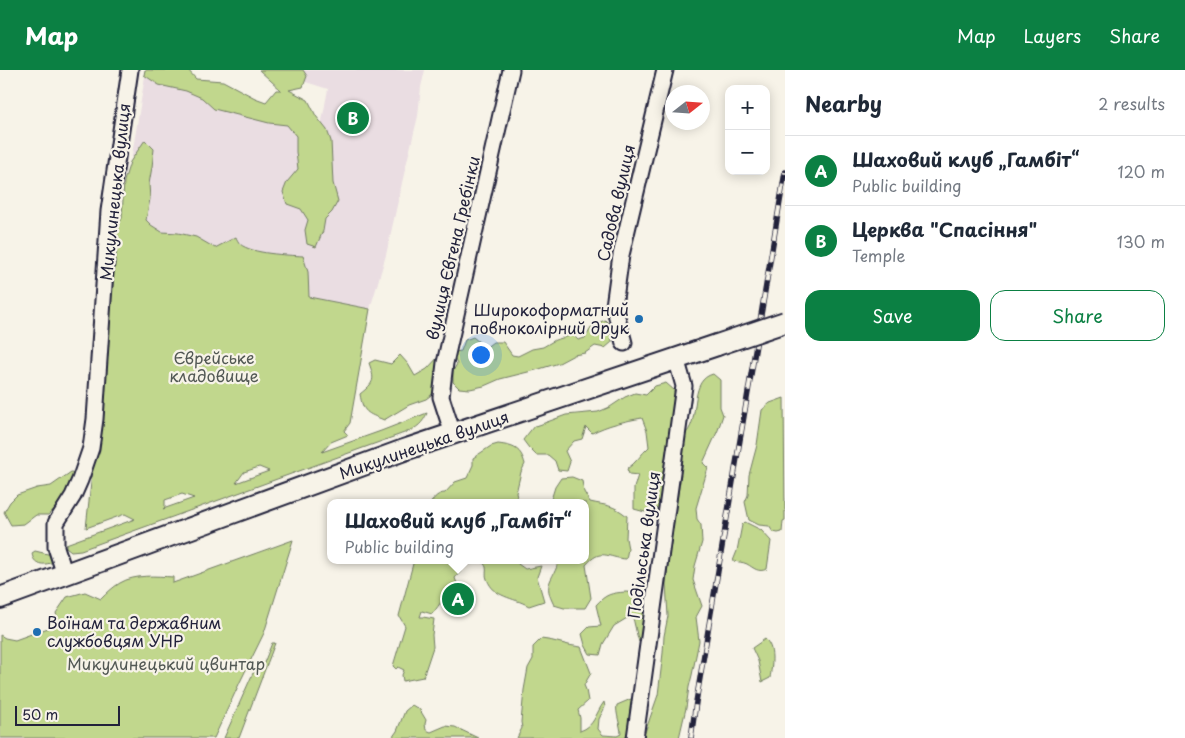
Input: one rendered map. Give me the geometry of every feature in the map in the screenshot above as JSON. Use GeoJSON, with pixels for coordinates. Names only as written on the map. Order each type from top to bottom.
{"type":"FeatureCollection","features":[{"type":"Feature","properties":{"kind":"main road","name":"Микулинецька вулиця"},"geometry":{"type":"LineString","coordinates":[[0,598],[404,450],[785,322]]}},
{"type":"Feature","properties":{"kind":"street","name":"Микулинецька вулиця"},"geometry":{"type":"LineString","coordinates":[[65,574],[56,547],[56,523],[76,488],[91,448],[95,419],[109,212],[130,70]]}},
{"type":"Feature","properties":{"kind":"street","name":"вулиця Євгена Гребінки"},"geometry":{"type":"LineString","coordinates":[[453,434],[441,397],[445,363],[511,70]]}},
{"type":"Feature","properties":{"kind":"street","name":"Садова вулиця"},"geometry":{"type":"LineString","coordinates":[[624,343],[614,306],[621,255],[665,70]]}},
{"type":"Feature","properties":{"kind":"street","name":"Подільська вулиця"},"geometry":{"type":"LineString","coordinates":[[634,738],[684,386],[676,358]]}},
{"type":"Feature","properties":{"kind":"shaded area"},"geometry":{"type":"Polygon","coordinates":[[[146,70],[321,126],[328,89],[268,70],[425,70],[418,116],[386,255],[370,309],[294,294],[119,234],[146,70]]]}},
{"type":"Feature","properties":{"kind":"green space"},"geometry":{"type":"Polygon","coordinates":[[[145,70],[188,70],[196,79],[223,81],[266,102],[276,90],[281,90],[259,70],[303,70],[307,76],[303,87],[289,90],[308,100],[316,116],[327,130],[331,141],[333,183],[338,201],[332,212],[325,219],[323,231],[316,247],[307,244],[305,230],[308,220],[301,209],[287,204],[283,192],[287,182],[298,169],[296,136],[287,125],[269,123],[214,109],[202,98],[186,91],[159,85],[144,75],[145,70]]]}},
{"type":"Feature","properties":{"kind":"green space","name":"Єврейське кладовище"},"geometry":{"type":"Polygon","coordinates":[[[145,140],[154,149],[149,184],[150,199],[146,220],[162,232],[196,237],[215,248],[236,237],[240,244],[253,250],[303,256],[308,272],[309,297],[370,309],[350,423],[344,431],[348,435],[331,442],[322,452],[427,413],[419,425],[407,432],[81,550],[71,551],[66,547],[66,544],[135,519],[125,514],[86,528],[117,247],[115,232],[122,218],[124,181],[130,162],[145,140]],[[259,467],[244,472],[236,483],[269,471],[259,467]],[[182,494],[165,500],[165,507],[163,509],[194,498],[182,494]]]}},
{"type":"Feature","properties":{"kind":"green space"},"geometry":{"type":"Polygon","coordinates":[[[605,320],[610,325],[612,342],[605,348],[595,346],[585,353],[574,355],[559,363],[500,379],[484,386],[470,389],[459,388],[453,382],[453,371],[457,364],[453,356],[455,352],[461,351],[465,340],[473,337],[479,342],[480,349],[493,342],[503,342],[512,355],[518,356],[532,349],[543,347],[555,340],[573,335],[578,340],[585,338],[593,325],[605,320]]]}},
{"type":"Feature","properties":{"kind":"green space"},"geometry":{"type":"Polygon","coordinates":[[[441,354],[446,384],[426,399],[409,405],[384,420],[364,409],[360,394],[369,386],[373,377],[369,363],[375,360],[391,364],[400,355],[415,376],[427,369],[441,354]]]}},
{"type":"Feature","properties":{"kind":"green space"},"geometry":{"type":"Polygon","coordinates":[[[713,374],[720,380],[720,407],[723,415],[703,463],[708,468],[696,508],[697,519],[701,525],[702,542],[693,580],[702,606],[696,617],[699,641],[679,738],[643,738],[658,695],[668,616],[666,584],[669,554],[682,467],[684,435],[689,430],[692,422],[701,383],[706,377],[713,374]]]}},
{"type":"Feature","properties":{"kind":"green space"},"geometry":{"type":"Polygon","coordinates":[[[666,383],[675,391],[677,401],[664,508],[650,509],[645,512],[634,509],[634,488],[638,475],[629,474],[627,469],[649,447],[647,431],[642,418],[616,424],[592,433],[586,427],[582,439],[574,441],[565,451],[570,462],[567,471],[558,470],[555,461],[548,455],[536,455],[523,440],[534,426],[566,415],[598,412],[625,397],[635,393],[646,395],[655,386],[666,383]]]}},
{"type":"Feature","properties":{"kind":"green space"},"geometry":{"type":"Polygon","coordinates":[[[784,398],[785,520],[783,521],[782,532],[778,533],[773,532],[769,526],[759,525],[749,520],[745,502],[748,495],[749,475],[757,445],[762,410],[770,403],[784,398]]]}},
{"type":"Feature","properties":{"kind":"green space"},"geometry":{"type":"Polygon","coordinates":[[[498,444],[509,446],[516,449],[523,459],[525,464],[516,493],[518,499],[434,499],[445,493],[455,482],[467,478],[473,465],[473,458],[491,446],[498,444]]]}},
{"type":"Feature","properties":{"kind":"green space"},"geometry":{"type":"Polygon","coordinates":[[[71,472],[82,474],[60,504],[48,515],[36,515],[24,524],[11,525],[4,512],[17,495],[37,488],[51,486],[71,472]]]}},
{"type":"Feature","properties":{"kind":"green space"},"geometry":{"type":"Polygon","coordinates":[[[572,477],[582,481],[584,492],[588,499],[551,499],[555,487],[561,478],[572,477]]]}},
{"type":"Feature","properties":{"kind":"green space"},"geometry":{"type":"Polygon","coordinates":[[[589,500],[613,507],[627,516],[626,538],[628,549],[626,559],[600,555],[589,562],[589,500]]]}},
{"type":"Feature","properties":{"kind":"green space"},"geometry":{"type":"Polygon","coordinates":[[[745,522],[761,530],[771,541],[767,569],[759,570],[745,563],[733,561],[742,525],[745,522]]]}},
{"type":"Feature","properties":{"kind":"green space","name":"Микулинецький цвинтар"},"geometry":{"type":"Polygon","coordinates":[[[293,540],[264,633],[214,738],[0,738],[0,635],[15,640],[59,624],[56,613],[67,597],[85,592],[101,599],[120,583],[139,577],[173,577],[173,583],[293,540]]]}},
{"type":"Feature","properties":{"kind":"green space"},"geometry":{"type":"Polygon","coordinates":[[[35,551],[52,555],[53,562],[40,564],[34,560],[32,553],[35,551]]]}},
{"type":"Feature","properties":{"kind":"green space"},"geometry":{"type":"Polygon","coordinates":[[[413,564],[463,564],[461,571],[455,578],[459,589],[446,596],[432,614],[422,611],[420,617],[434,619],[433,647],[423,677],[403,681],[402,675],[404,670],[398,667],[396,669],[393,666],[405,626],[399,616],[413,564]]]}},
{"type":"Feature","properties":{"kind":"green space"},"geometry":{"type":"Polygon","coordinates":[[[485,564],[518,564],[525,569],[541,566],[537,577],[544,601],[529,606],[499,594],[486,578],[485,564]]]}},
{"type":"Feature","properties":{"kind":"green space"},"geometry":{"type":"Polygon","coordinates":[[[558,564],[587,564],[591,598],[585,608],[564,608],[554,605],[549,586],[558,564]]]}},
{"type":"Feature","properties":{"kind":"green space"},"geometry":{"type":"Polygon","coordinates":[[[626,592],[637,593],[646,599],[645,632],[639,642],[632,615],[614,626],[603,644],[600,655],[590,654],[582,634],[589,627],[601,626],[596,605],[609,595],[626,592]]]}},
{"type":"Feature","properties":{"kind":"green space"},"geometry":{"type":"Polygon","coordinates":[[[541,639],[581,647],[591,673],[584,685],[588,701],[578,710],[580,731],[592,723],[604,702],[605,707],[599,719],[598,729],[603,735],[617,736],[621,734],[617,705],[631,699],[635,708],[629,738],[517,738],[522,728],[524,690],[528,668],[533,659],[533,647],[541,639]]]}},
{"type":"Feature","properties":{"kind":"green space"},"geometry":{"type":"Polygon","coordinates":[[[765,639],[772,652],[772,662],[770,678],[762,682],[758,661],[752,648],[765,639]]]}},
{"type":"Feature","properties":{"kind":"green space"},"geometry":{"type":"Polygon","coordinates":[[[272,643],[275,643],[239,738],[224,738],[253,673],[262,668],[272,643]]]}},
{"type":"Feature","properties":{"kind":"green space"},"geometry":{"type":"Polygon","coordinates":[[[412,705],[420,710],[426,720],[426,730],[431,732],[445,726],[455,727],[478,738],[392,738],[405,711],[412,705]]]}},
{"type":"Feature","properties":{"kind":"railway"},"geometry":{"type":"LineString","coordinates":[[691,738],[785,172]]}},
{"type":"Feature","properties":{"kind":"place","name":"Церква \"Спасіння\""},"geometry":{"type":"Point","coordinates":[353,118]}},
{"type":"Feature","properties":{"kind":"place","name":"Широкоформатний повноколірний друк"},"geometry":{"type":"Point","coordinates":[639,319]}},
{"type":"Feature","properties":{"kind":"place","name":"Шаховий клуб „Гамбіт“"},"geometry":{"type":"Point","coordinates":[458,599]}},
{"type":"Feature","properties":{"kind":"place","name":"Воїнам та державним службовцям УНР"},"geometry":{"type":"Point","coordinates":[37,632]}}]}
